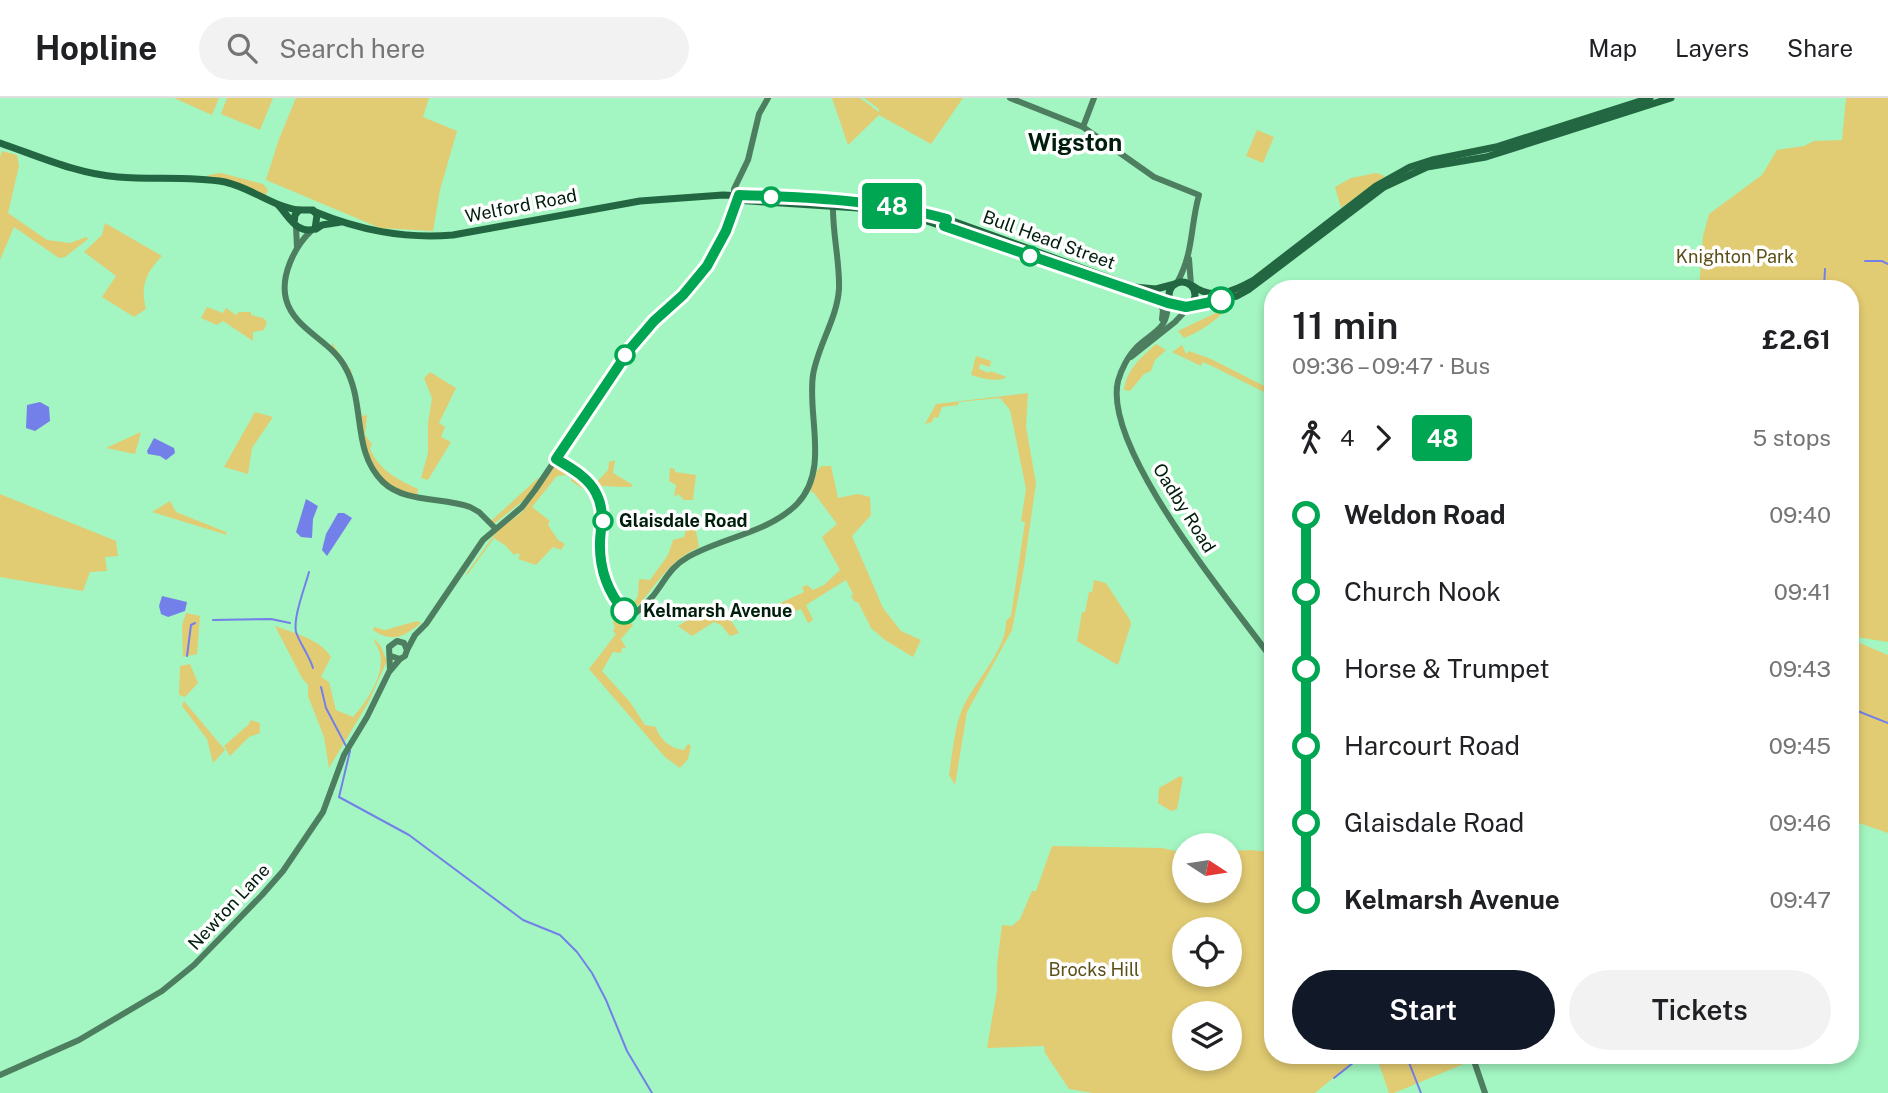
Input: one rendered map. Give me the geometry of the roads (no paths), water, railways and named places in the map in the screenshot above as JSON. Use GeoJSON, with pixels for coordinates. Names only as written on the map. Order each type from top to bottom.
{"type":"FeatureCollection","features":[{"type":"Feature","properties":{"kind":"main road"},"geometry":{"type":"LineString","coordinates":[[1650,98],[1496,147],[1415,168],[1376,186],[1242,287],[1215,294],[1203,293],[1192,285],[1176,283],[1171,288],[1170,302],[1190,307],[1237,296],[1248,290],[1384,187],[1415,168],[1486,157],[1671,98]]}},
{"type":"Feature","properties":{"kind":"main road"},"geometry":{"type":"LineString","coordinates":[[0,143],[79,170],[106,176],[195,179],[250,189],[277,204],[313,211],[317,218],[313,230]]}},
{"type":"Feature","properties":{"kind":"main road","name":"Welford Road"},"geometry":{"type":"LineString","coordinates":[[313,211],[377,232],[434,237],[640,201],[737,198]]}},
{"type":"Feature","properties":{"kind":"main road","name":"Bull Head Street"},"geometry":{"type":"LineString","coordinates":[[737,198],[782,203],[833,203],[914,217],[1170,302]]}},
{"type":"Feature","properties":{"kind":"main road","name":"Bull Head Street"},"geometry":{"type":"LineString","coordinates":[[737,198],[896,206],[947,219],[1142,289],[1156,289],[1176,283]]}},
{"type":"Feature","properties":{"kind":"main road"},"geometry":{"type":"LineString","coordinates":[[277,204],[295,225],[306,232],[334,222],[345,222]]}},
{"type":"Feature","properties":{"kind":"main road"},"geometry":{"type":"LineString","coordinates":[[295,225],[295,215],[299,210]]}},
{"type":"Feature","properties":{"kind":"main road"},"geometry":{"type":"LineString","coordinates":[[1190,307],[1195,292],[1192,285]]}},
{"type":"Feature","properties":{"kind":"street"},"geometry":{"type":"LineString","coordinates":[[415,635],[393,643],[390,647],[391,656],[400,659],[405,656],[415,635],[426,624],[471,556],[495,528],[526,502],[630,349],[701,274],[719,246],[734,211],[736,184],[742,176],[752,148],[759,114],[768,98]]}},
{"type":"Feature","properties":{"kind":"street"},"geometry":{"type":"LineString","coordinates":[[1010,98],[1083,127],[1154,177],[1199,195],[1193,219],[1189,257],[1192,285]]}},
{"type":"Feature","properties":{"kind":"street"},"geometry":{"type":"LineString","coordinates":[[1083,127],[1094,98]]}},
{"type":"Feature","properties":{"kind":"street"},"geometry":{"type":"LineString","coordinates":[[556,459],[582,475],[597,494],[603,521],[600,540],[601,567],[609,589],[630,618],[654,595],[664,577],[688,556],[779,518],[799,502],[806,492],[815,462],[813,375],[838,300],[839,276],[834,244],[833,203]]}},
{"type":"Feature","properties":{"kind":"street"},"geometry":{"type":"LineString","coordinates":[[295,225],[296,249]]}},
{"type":"Feature","properties":{"kind":"street"},"geometry":{"type":"LineString","coordinates":[[313,230],[296,249],[286,276],[285,297],[301,324],[331,350],[345,367],[350,377],[365,454],[376,475],[389,487],[405,494],[447,500],[470,507],[495,528]]}},
{"type":"Feature","properties":{"kind":"street"},"geometry":{"type":"LineString","coordinates":[[1176,283],[1189,257]]}},
{"type":"Feature","properties":{"kind":"street"},"geometry":{"type":"LineString","coordinates":[[1157,330],[1163,310],[1158,299]]}},
{"type":"Feature","properties":{"kind":"street","name":"Oadby Road"},"geometry":{"type":"LineString","coordinates":[[1170,302],[1166,318],[1157,330],[1134,350],[1119,379],[1116,406],[1144,474],[1176,529],[1264,649]]}},
{"type":"Feature","properties":{"kind":"street"},"geometry":{"type":"LineString","coordinates":[[1130,358],[1190,307]]}},
{"type":"Feature","properties":{"kind":"street"},"geometry":{"type":"LineString","coordinates":[[399,641],[406,645],[407,650]]}},
{"type":"Feature","properties":{"kind":"street","name":"Newton Lane"},"geometry":{"type":"LineString","coordinates":[[389,672],[391,656]]}},
{"type":"Feature","properties":{"kind":"street","name":"Newton Lane"},"geometry":{"type":"LineString","coordinates":[[0,1075],[79,1040],[162,991],[194,965],[262,895],[302,845],[323,812],[344,755],[367,717],[389,672],[400,659]]}},
{"type":"Feature","properties":{"kind":"street"},"geometry":{"type":"LineString","coordinates":[[1475,1064],[1486,1093]]}},
{"type":"Feature","properties":{"kind":"water"},"geometry":{"type":"Polygon","coordinates":[[[40,402],[49,407],[50,421],[35,431],[26,428],[27,405],[40,402]]]}},
{"type":"Feature","properties":{"kind":"water"},"geometry":{"type":"Polygon","coordinates":[[[154,438],[174,448],[175,453],[166,460],[148,454],[154,438]]]}},
{"type":"Feature","properties":{"kind":"water"},"geometry":{"type":"Polygon","coordinates":[[[306,499],[318,506],[313,519],[312,538],[301,537],[296,532],[306,499]]]}},
{"type":"Feature","properties":{"kind":"water"},"geometry":{"type":"Polygon","coordinates":[[[338,513],[352,518],[327,556],[322,550],[326,534],[338,513]]]}},
{"type":"Feature","properties":{"kind":"water"},"geometry":{"type":"Polygon","coordinates":[[[162,596],[187,602],[185,611],[168,617],[161,614],[159,606],[162,596]]]}},
{"type":"Feature","properties":{"kind":"waterway"},"geometry":{"type":"LineString","coordinates":[[1865,261],[1882,261],[1888,264]]}},
{"type":"Feature","properties":{"kind":"waterway"},"geometry":{"type":"LineString","coordinates":[[1824,280],[1825,269]]}},
{"type":"Feature","properties":{"kind":"waterway"},"geometry":{"type":"LineString","coordinates":[[309,572],[298,610],[296,632],[313,668]]}},
{"type":"Feature","properties":{"kind":"waterway"},"geometry":{"type":"LineString","coordinates":[[213,620],[271,619],[290,623]]}},
{"type":"Feature","properties":{"kind":"waterway"},"geometry":{"type":"LineString","coordinates":[[187,656],[191,625],[195,623]]}},
{"type":"Feature","properties":{"kind":"waterway"},"geometry":{"type":"LineString","coordinates":[[321,687],[326,708],[346,746]]}},
{"type":"Feature","properties":{"kind":"waterway"},"geometry":{"type":"LineString","coordinates":[[1859,712],[1888,723]]}},
{"type":"Feature","properties":{"kind":"waterway"},"geometry":{"type":"LineString","coordinates":[[350,751],[339,797],[409,835],[523,920],[560,935],[592,973],[627,1051],[652,1093]]}},
{"type":"Feature","properties":{"kind":"waterway"},"geometry":{"type":"LineString","coordinates":[[1334,1078],[1352,1064]]}},
{"type":"Feature","properties":{"kind":"waterway"},"geometry":{"type":"LineString","coordinates":[[1410,1064],[1421,1093]]}},
{"type":"Feature","properties":{"kind":"place","name":"Glaisdale Road"},"geometry":{"type":"Point","coordinates":[603,521]}},
{"type":"Feature","properties":{"kind":"place","name":"Kelmarsh Avenue"},"geometry":{"type":"Point","coordinates":[624,611]}},
{"type":"Feature","properties":{"kind":"district","name":"Wigston"},"geometry":{"type":"Point","coordinates":[1075,143]}},
{"type":"Feature","properties":{"kind":"park label","name":"Knighton Park"},"geometry":{"type":"Point","coordinates":[1735,257]}},
{"type":"Feature","properties":{"kind":"park label","name":"Brocks Hill"},"geometry":{"type":"Point","coordinates":[1094,970]}}]}
